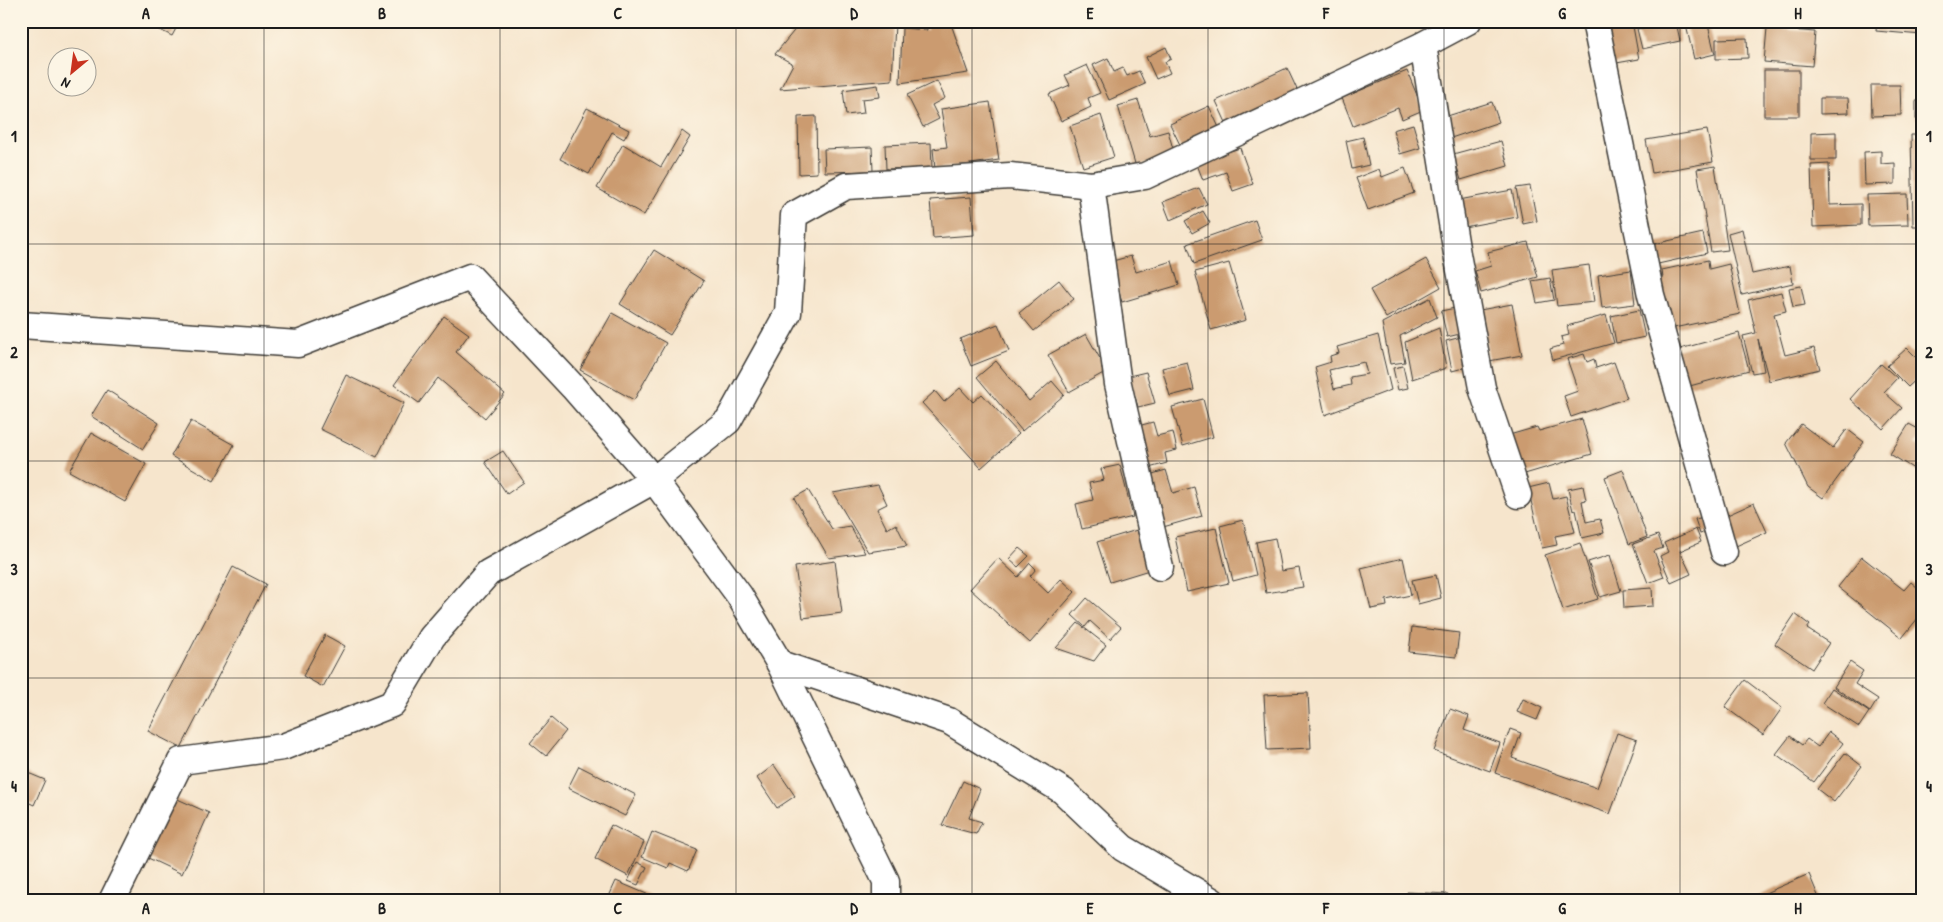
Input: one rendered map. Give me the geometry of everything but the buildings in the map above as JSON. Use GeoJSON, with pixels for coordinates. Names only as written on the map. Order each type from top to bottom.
{"type":"FeatureCollection","features":[{"type":"Feature","properties":{"kind":"street"},"geometry":{"type":"LineString","coordinates":[[112,901],[181,761],[283,747],[392,704],[432,637],[488,573],[654,480],[728,421],[788,314],[794,215],[846,186],[1010,176],[1091,185],[1145,176],[1423,45],[1468,21]]}},
{"type":"Feature","properties":{"kind":"street"},"geometry":{"type":"LineString","coordinates":[[1595,21],[1651,295],[1724,552]]}},
{"type":"Feature","properties":{"kind":"street"},"geometry":{"type":"LineString","coordinates":[[1423,45],[1457,254],[1482,388],[1518,495]]}},
{"type":"Feature","properties":{"kind":"street"},"geometry":{"type":"LineString","coordinates":[[1091,185],[1118,384],[1160,567]]}},
{"type":"Feature","properties":{"kind":"street"},"geometry":{"type":"LineString","coordinates":[[21,325],[298,344],[470,277],[573,387],[654,480],[739,595],[780,664],[886,881],[886,901]]}},
{"type":"Feature","properties":{"kind":"street"},"geometry":{"type":"LineString","coordinates":[[780,664],[949,721],[1063,791],[1123,848],[1212,901]]}}]}
